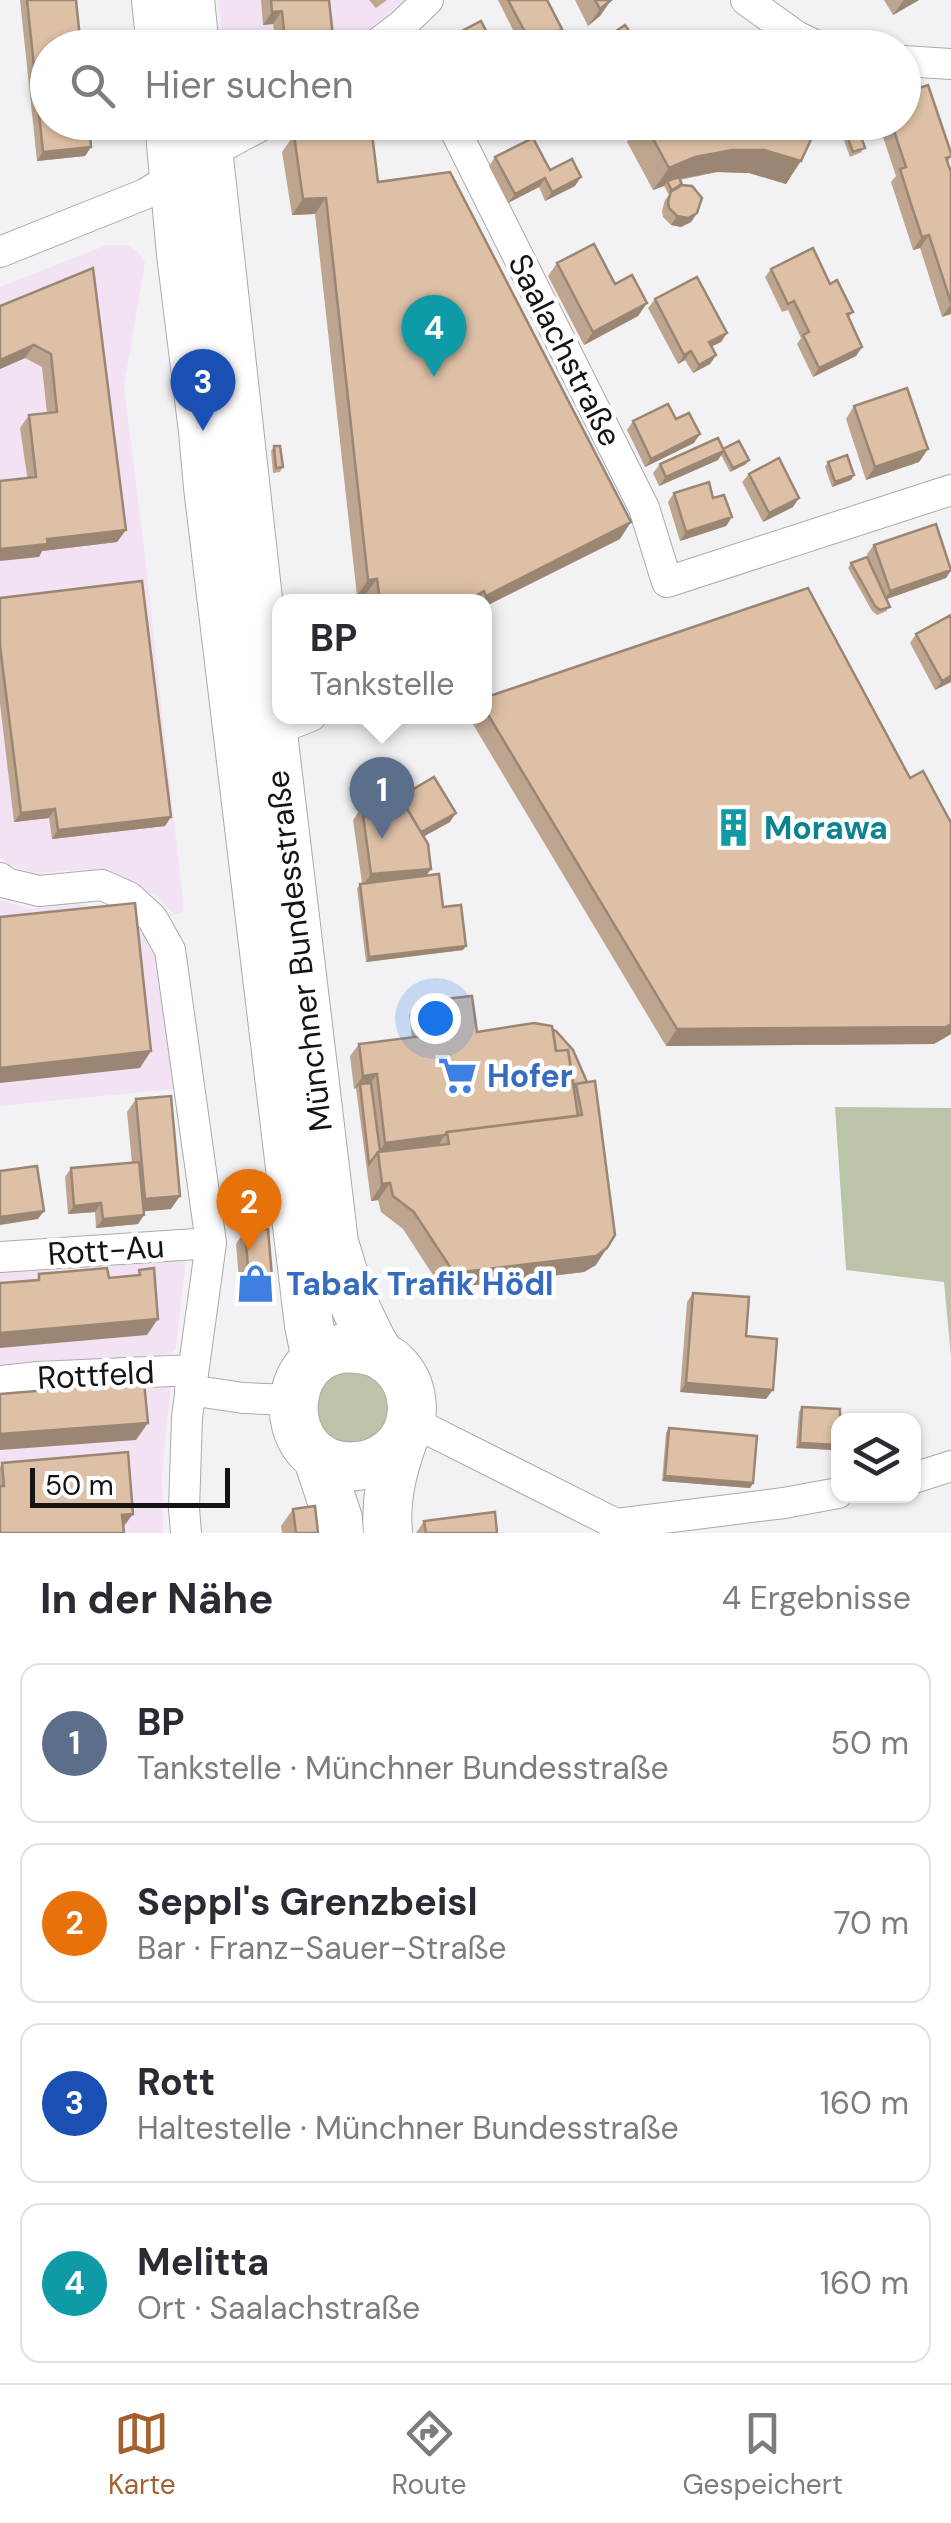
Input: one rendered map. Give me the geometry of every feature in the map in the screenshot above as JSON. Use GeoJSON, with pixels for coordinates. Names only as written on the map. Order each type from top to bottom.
{"type":"FeatureCollection","features":[{"type":"Feature","properties":{"kind":"main road"},"geometry":{"type":"LineString","coordinates":[[156,0],[159,30]]}},
{"type":"Feature","properties":{"kind":"main road"},"geometry":{"type":"LineString","coordinates":[[190,0],[194,30]]}},
{"type":"Feature","properties":{"kind":"main road","name":"Münchner Bundesstraße"},"geometry":{"type":"LineString","coordinates":[[196,152],[272,607]]}},
{"type":"Feature","properties":{"kind":"main road","name":"Münchner Bundesstraße"},"geometry":{"type":"LineString","coordinates":[[196,152],[208,487],[306,1306],[316,1359]]}},
{"type":"Feature","properties":{"kind":"main road","name":"Münchner Bundesstraße"},"geometry":{"type":"LineString","coordinates":[[291,724],[334,1243],[356,1311],[380,1354]]}},
{"type":"Feature","properties":{"kind":"main road"},"geometry":{"type":"LineString","coordinates":[[388,1533],[386,1502],[390,1478],[407,1430],[412,1406],[404,1378],[380,1354],[346,1348],[316,1359],[296,1385],[292,1400],[297,1431],[317,1456],[334,1464],[373,1464],[390,1454],[407,1430]]}},
{"type":"Feature","properties":{"kind":"main road"},"geometry":{"type":"LineString","coordinates":[[317,1456],[340,1533]]}},
{"type":"Feature","properties":{"kind":"street"},"geometry":{"type":"LineString","coordinates":[[411,30],[428,0]]}},
{"type":"Feature","properties":{"kind":"street"},"geometry":{"type":"LineString","coordinates":[[746,0],[788,30]]}},
{"type":"Feature","properties":{"kind":"street"},"geometry":{"type":"LineString","coordinates":[[921,62],[951,64]]}},
{"type":"Feature","properties":{"kind":"street"},"geometry":{"type":"LineString","coordinates":[[0,252],[145,194],[196,152],[225,140]]}},
{"type":"Feature","properties":{"kind":"street","name":"Saalachstraße"},"geometry":{"type":"LineString","coordinates":[[460,140],[644,508],[667,582],[951,490]]}},
{"type":"Feature","properties":{"kind":"street"},"geometry":{"type":"LineString","coordinates":[[0,878],[40,891],[102,885],[128,896],[152,918],[170,950],[211,1243],[192,1380],[186,1533]]}},
{"type":"Feature","properties":{"kind":"street","name":"Rott-Au"},"geometry":{"type":"LineString","coordinates":[[0,1257],[211,1243]]}},
{"type":"Feature","properties":{"kind":"street","name":"Rottfeld"},"geometry":{"type":"LineString","coordinates":[[0,1381],[38,1377],[192,1380],[243,1398],[292,1400]]}},
{"type":"Feature","properties":{"kind":"street"},"geometry":{"type":"LineString","coordinates":[[407,1430],[616,1524],[831,1494]]}},
{"type":"Feature","properties":{"kind":"street"},"geometry":{"type":"LineString","coordinates":[[921,1476],[951,1466]]}},
{"type":"Feature","properties":{"kind":"shaded area"},"geometry":{"type":"Polygon","coordinates":[[[218,0],[407,0],[374,30],[222,30],[218,0]]]}},
{"type":"Feature","properties":{"kind":"shaded area"},"geometry":{"type":"Polygon","coordinates":[[[107,245],[128,245],[145,262],[124,386],[184,912],[175,915],[156,896],[124,879],[83,870],[34,873],[11,866],[0,857],[0,287],[107,245]]]}},
{"type":"Feature","properties":{"kind":"shaded area"},"geometry":{"type":"Polygon","coordinates":[[[0,900],[30,909],[78,904],[104,908],[147,935],[157,957],[174,1089],[0,1106],[0,900]]]}},
{"type":"Feature","properties":{"kind":"shaded area"},"geometry":{"type":"Polygon","coordinates":[[[186,1258],[176,1348],[170,1354],[0,1369],[0,1266],[186,1258]]]}},
{"type":"Feature","properties":{"kind":"shaded area"},"geometry":{"type":"Polygon","coordinates":[[[171,1383],[162,1474],[163,1533],[0,1533],[0,1396],[171,1383]]]}},
{"type":"Feature","properties":{"kind":"green space"},"geometry":{"type":"Polygon","coordinates":[[[835,1107],[951,1108],[951,1356],[944,1282],[846,1270],[835,1107]]]}},
{"type":"Feature","properties":{"kind":"green space"},"geometry":{"type":"Polygon","coordinates":[[[340,1370],[368,1371],[387,1390],[391,1416],[378,1437],[356,1447],[322,1434],[316,1411],[316,1391],[340,1370]]]}},
{"type":"Feature","properties":{"kind":"building"},"geometry":{"type":"Polygon","coordinates":[[[27,0],[76,0],[79,30],[30,30],[27,0]]]}},
{"type":"Feature","properties":{"kind":"building"},"geometry":{"type":"Polygon","coordinates":[[[271,0],[329,0],[332,30],[284,30],[282,11],[272,12],[271,0]]]}},
{"type":"Feature","properties":{"kind":"building"},"geometry":{"type":"Polygon","coordinates":[[[508,0],[547,0],[562,29],[560,30],[524,30],[508,0]]]}},
{"type":"Feature","properties":{"kind":"building"},"geometry":{"type":"Polygon","coordinates":[[[595,0],[611,0],[600,9],[595,0]]]}},
{"type":"Feature","properties":{"kind":"building"},"geometry":{"type":"Polygon","coordinates":[[[481,21],[486,30],[464,30],[481,21]]]}},
{"type":"Feature","properties":{"kind":"building"},"geometry":{"type":"Polygon","coordinates":[[[928,85],[951,153],[946,158],[951,172],[951,303],[929,235],[922,237],[900,169],[906,167],[897,140],[921,140],[921,87],[928,85]]]}},
{"type":"Feature","properties":{"kind":"building"},"geometry":{"type":"Polygon","coordinates":[[[42,140],[90,140],[91,147],[43,152],[42,140]]]}},
{"type":"Feature","properties":{"kind":"building"},"geometry":{"type":"Polygon","coordinates":[[[295,140],[373,140],[378,182],[450,172],[631,522],[490,594],[379,594],[377,579],[368,580],[326,198],[303,199],[295,140]]]}},
{"type":"Feature","properties":{"kind":"building"},"geometry":{"type":"Polygon","coordinates":[[[534,140],[550,170],[572,159],[581,177],[552,192],[545,178],[515,194],[495,157],[534,140]]]}},
{"type":"Feature","properties":{"kind":"building"},"geometry":{"type":"Polygon","coordinates":[[[654,140],[811,140],[801,161],[764,150],[732,150],[695,157],[669,168],[654,140]]]}},
{"type":"Feature","properties":{"kind":"building"},"geometry":{"type":"Polygon","coordinates":[[[849,140],[862,140],[865,148],[853,152],[849,140]]]}},
{"type":"Feature","properties":{"kind":"building"},"geometry":{"type":"Polygon","coordinates":[[[679,177],[682,185],[672,191],[667,181],[679,177]]]}},
{"type":"Feature","properties":{"kind":"building"},"geometry":{"type":"Polygon","coordinates":[[[680,185],[692,186],[702,198],[697,213],[688,218],[677,216],[669,208],[671,191],[680,185]]]}},
{"type":"Feature","properties":{"kind":"building"},"geometry":{"type":"Polygon","coordinates":[[[594,244],[615,284],[632,275],[647,303],[593,332],[557,263],[594,244]]]}},
{"type":"Feature","properties":{"kind":"building"},"geometry":{"type":"Polygon","coordinates":[[[813,248],[830,284],[837,280],[853,312],[847,314],[862,347],[819,368],[803,335],[809,332],[794,301],[788,304],[771,269],[813,248]]]}},
{"type":"Feature","properties":{"kind":"building"},"geometry":{"type":"Polygon","coordinates":[[[93,268],[126,530],[0,549],[0,481],[36,477],[29,415],[57,412],[51,354],[34,345],[0,360],[0,306],[93,268]]]}},
{"type":"Feature","properties":{"kind":"building"},"geometry":{"type":"Polygon","coordinates":[[[697,277],[727,333],[709,342],[716,355],[699,365],[691,351],[684,355],[655,299],[697,277]]]}},
{"type":"Feature","properties":{"kind":"building"},"geometry":{"type":"Polygon","coordinates":[[[907,388],[928,449],[875,467],[854,406],[907,388]]]}},
{"type":"Feature","properties":{"kind":"building"},"geometry":{"type":"Polygon","coordinates":[[[668,404],[676,419],[689,413],[700,434],[651,459],[633,421],[668,404]]]}},
{"type":"Feature","properties":{"kind":"building"},"geometry":{"type":"Polygon","coordinates":[[[718,438],[724,451],[666,477],[660,464],[718,438]]]}},
{"type":"Feature","properties":{"kind":"building"},"geometry":{"type":"Polygon","coordinates":[[[739,441],[749,460],[733,468],[723,449],[739,441]]]}},
{"type":"Feature","properties":{"kind":"building"},"geometry":{"type":"Polygon","coordinates":[[[274,446],[280,446],[283,467],[276,468],[274,446]]]}},
{"type":"Feature","properties":{"kind":"building"},"geometry":{"type":"Polygon","coordinates":[[[847,455],[854,475],[835,482],[828,462],[847,455]]]}},
{"type":"Feature","properties":{"kind":"building"},"geometry":{"type":"Polygon","coordinates":[[[779,458],[799,498],[769,513],[749,474],[779,458]]]}},
{"type":"Feature","properties":{"kind":"building"},"geometry":{"type":"Polygon","coordinates":[[[709,482],[713,498],[724,495],[732,517],[686,532],[674,493],[709,482]]]}},
{"type":"Feature","properties":{"kind":"building"},"geometry":{"type":"Polygon","coordinates":[[[936,524],[951,570],[890,591],[874,545],[936,524]]]}},
{"type":"Feature","properties":{"kind":"building"},"geometry":{"type":"Polygon","coordinates":[[[867,557],[890,607],[880,610],[875,606],[851,563],[867,557]]]}},
{"type":"Feature","properties":{"kind":"building"},"geometry":{"type":"Polygon","coordinates":[[[142,581],[171,817],[58,830],[55,809],[21,813],[0,646],[0,598],[142,581]]]}},
{"type":"Feature","properties":{"kind":"building","name":"Morawa"},"geometry":{"type":"Polygon","coordinates":[[[808,588],[910,778],[923,771],[951,823],[951,1024],[677,1029],[492,721],[492,695],[808,588]]]}},
{"type":"Feature","properties":{"kind":"building"},"geometry":{"type":"Polygon","coordinates":[[[951,615],[951,676],[942,681],[916,634],[951,615]]]}},
{"type":"Feature","properties":{"kind":"building"},"geometry":{"type":"Polygon","coordinates":[[[434,777],[456,813],[421,832],[403,802],[395,800],[434,777]]]}},
{"type":"Feature","properties":{"kind":"building"},"geometry":{"type":"Polygon","coordinates":[[[403,802],[428,844],[431,869],[371,874],[362,807],[403,802]]]}},
{"type":"Feature","properties":{"kind":"building"},"geometry":{"type":"Polygon","coordinates":[[[439,874],[443,907],[461,905],[466,946],[369,957],[360,884],[439,874]]]}},
{"type":"Feature","properties":{"kind":"building"},"geometry":{"type":"Polygon","coordinates":[[[135,903],[151,1051],[0,1068],[0,917],[135,903]]]}},
{"type":"Feature","properties":{"kind":"building","name":"Hofer"},"geometry":{"type":"Polygon","coordinates":[[[472,996],[477,1032],[534,1023],[552,1026],[556,1051],[568,1050],[578,1116],[385,1143],[377,1074],[363,1076],[359,1044],[423,1036],[418,1002],[472,996]]]}},
{"type":"Feature","properties":{"kind":"building"},"geometry":{"type":"Polygon","coordinates":[[[553,1030],[573,1050],[587,1082],[574,1087],[568,1050],[556,1051],[553,1030]]]}},
{"type":"Feature","properties":{"kind":"building"},"geometry":{"type":"Polygon","coordinates":[[[595,1081],[615,1235],[607,1248],[596,1256],[454,1273],[414,1212],[393,1196],[390,1183],[382,1184],[378,1152],[449,1144],[447,1132],[582,1115],[576,1084],[595,1081]]]}},
{"type":"Feature","properties":{"kind":"building"},"geometry":{"type":"Polygon","coordinates":[[[371,1083],[380,1151],[439,1145],[378,1152],[369,1164],[360,1084],[371,1083]]]}},
{"type":"Feature","properties":{"kind":"building"},"geometry":{"type":"Polygon","coordinates":[[[171,1096],[180,1196],[145,1199],[136,1099],[171,1096]]]}},
{"type":"Feature","properties":{"kind":"building"},"geometry":{"type":"Polygon","coordinates":[[[139,1162],[144,1215],[103,1219],[101,1203],[74,1206],[71,1168],[139,1162]]]}},
{"type":"Feature","properties":{"kind":"building"},"geometry":{"type":"Polygon","coordinates":[[[37,1166],[44,1211],[0,1217],[0,1171],[37,1166]]]}},
{"type":"Feature","properties":{"kind":"building"},"geometry":{"type":"Polygon","coordinates":[[[268,1229],[272,1277],[249,1279],[245,1231],[268,1229]]]}},
{"type":"Feature","properties":{"kind":"building"},"geometry":{"type":"Polygon","coordinates":[[[107,1268],[109,1278],[140,1275],[139,1270],[154,1268],[158,1319],[0,1333],[0,1283],[39,1280],[39,1274],[107,1268]]]}},
{"type":"Feature","properties":{"kind":"building"},"geometry":{"type":"Polygon","coordinates":[[[693,1293],[749,1297],[746,1336],[777,1339],[773,1390],[686,1383],[693,1293]]]}},
{"type":"Feature","properties":{"kind":"building"},"geometry":{"type":"Polygon","coordinates":[[[144,1382],[148,1423],[0,1434],[0,1394],[144,1382]]]}},
{"type":"Feature","properties":{"kind":"building"},"geometry":{"type":"Polygon","coordinates":[[[802,1407],[840,1409],[840,1413],[831,1413],[831,1445],[800,1443],[802,1407]]]}},
{"type":"Feature","properties":{"kind":"building"},"geometry":{"type":"Polygon","coordinates":[[[669,1428],[757,1436],[753,1483],[665,1476],[669,1428]]]}},
{"type":"Feature","properties":{"kind":"building"},"geometry":{"type":"Polygon","coordinates":[[[128,1452],[133,1514],[122,1515],[124,1533],[0,1533],[2,1463],[128,1452]]]}},
{"type":"Feature","properties":{"kind":"building"},"geometry":{"type":"Polygon","coordinates":[[[315,1506],[318,1533],[296,1533],[293,1509],[315,1506]]]}},
{"type":"Feature","properties":{"kind":"building"},"geometry":{"type":"Polygon","coordinates":[[[495,1512],[497,1533],[426,1533],[424,1521],[495,1512]]]}},
{"type":"Feature","properties":{"kind":"place","name":"Melitta"},"geometry":{"type":"Point","coordinates":[434,377]}},
{"type":"Feature","properties":{"kind":"place","name":"Rott"},"geometry":{"type":"Point","coordinates":[203,431]}},
{"type":"Feature","properties":{"kind":"place","name":"Morawa"},"geometry":{"type":"Point","coordinates":[734,828]}},
{"type":"Feature","properties":{"kind":"place","name":"BP"},"geometry":{"type":"Point","coordinates":[382,839]}},
{"type":"Feature","properties":{"kind":"place","name":"Hofer"},"geometry":{"type":"Point","coordinates":[457,1076]}},
{"type":"Feature","properties":{"kind":"place","name":"Seppl's Grenzbeisl"},"geometry":{"type":"Point","coordinates":[249,1251]}},
{"type":"Feature","properties":{"kind":"place","name":"Tabak Trafik Hödl"},"geometry":{"type":"Point","coordinates":[256,1284]}}]}
